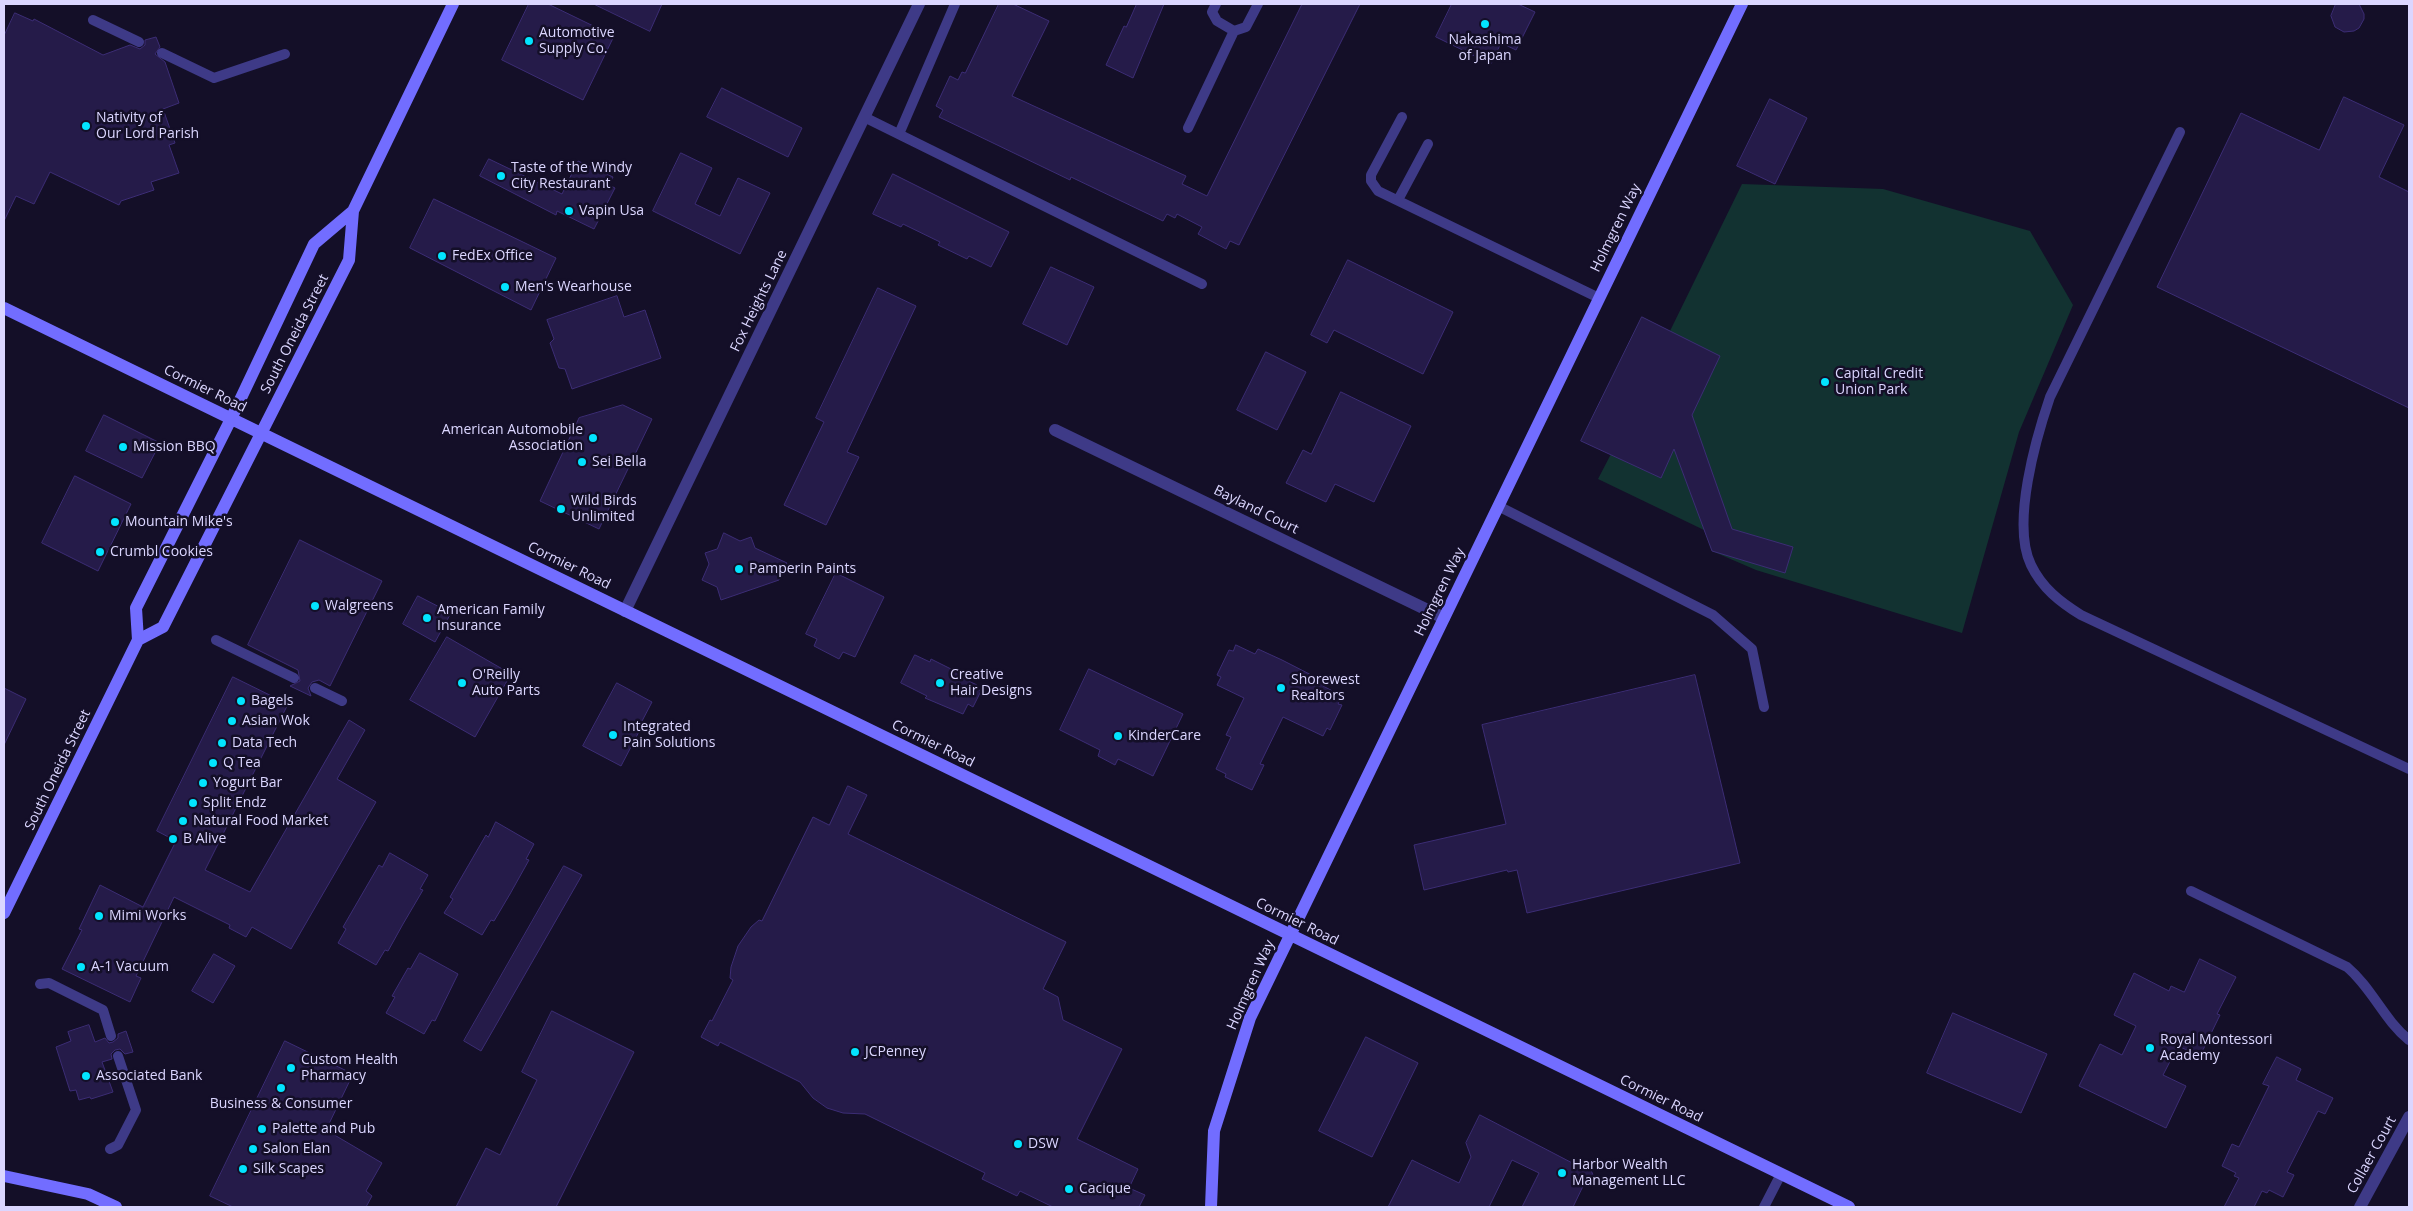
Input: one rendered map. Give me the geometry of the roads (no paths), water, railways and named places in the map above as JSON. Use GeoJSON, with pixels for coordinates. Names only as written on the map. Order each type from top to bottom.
{"type":"FeatureCollection","features":[{"type":"Feature","properties":{"kind":"street","name":"South Oneida Street"},"geometry":{"type":"LineString","coordinates":[[138,640],[163,627],[349,260],[353,211],[453,4]]}},
{"type":"Feature","properties":{"kind":"street","name":"Fox Heights Lane"},"geometry":{"type":"LineString","coordinates":[[625,610],[919,4]]}},
{"type":"Feature","properties":{"kind":"street","name":"Holmgren Way"},"geometry":{"type":"LineString","coordinates":[[1211,1207],[1214,1130],[1250,1018],[1742,4]]}},
{"type":"Feature","properties":{"kind":"street","name":"South Oneida Street"},"geometry":{"type":"LineString","coordinates":[[4,912],[138,640],[136,608],[231,418],[314,244],[353,211]]}},
{"type":"Feature","properties":{"kind":"street","name":"Cormier Road"},"geometry":{"type":"LineString","coordinates":[[4,308],[1849,1207]]}},
{"type":"Feature","properties":{"kind":"street","name":"Bayland Court"},"geometry":{"type":"LineString","coordinates":[[1055,430],[1444,618]]}},
{"type":"Feature","properties":{"kind":"street","name":"Collaer Court"},"geometry":{"type":"LineString","coordinates":[[2360,1207],[2409,1118]]}},
{"type":"Feature","properties":{"kind":"street"},"geometry":{"type":"LineString","coordinates":[[4,1176],[88,1194],[116,1207]]}},
{"type":"Feature","properties":{"kind":"lane"},"geometry":{"type":"LineString","coordinates":[[899,134],[956,4]]}},
{"type":"Feature","properties":{"kind":"lane"},"geometry":{"type":"LineString","coordinates":[[1216,4],[1212,12],[1217,21],[1234,31],[1246,28],[1258,4]]}},
{"type":"Feature","properties":{"kind":"lane"},"geometry":{"type":"LineString","coordinates":[[94,20],[139,42]]}},
{"type":"Feature","properties":{"kind":"lane"},"geometry":{"type":"LineString","coordinates":[[1188,128],[1234,31]]}},
{"type":"Feature","properties":{"kind":"lane"},"geometry":{"type":"LineString","coordinates":[[162,53],[214,78],[285,54]]}},
{"type":"Feature","properties":{"kind":"lane"},"geometry":{"type":"LineString","coordinates":[[1402,117],[1371,175],[1371,182],[1378,191],[1599,298]]}},
{"type":"Feature","properties":{"kind":"lane"},"geometry":{"type":"LineString","coordinates":[[864,118],[1202,284]]}},
{"type":"Feature","properties":{"kind":"lane"},"geometry":{"type":"LineString","coordinates":[[2180,132],[2047,406],[2032,457],[2027,483],[2025,545],[2030,564],[2044,586],[2060,602],[2081,615],[2409,769]]}},
{"type":"Feature","properties":{"kind":"lane"},"geometry":{"type":"LineString","coordinates":[[1398,200],[1428,144]]}},
{"type":"Feature","properties":{"kind":"lane"},"geometry":{"type":"LineString","coordinates":[[1498,506],[1713,615],[1752,649],[1764,707]]}},
{"type":"Feature","properties":{"kind":"lane"},"geometry":{"type":"LineString","coordinates":[[216,640],[294,678]]}},
{"type":"Feature","properties":{"kind":"lane"},"geometry":{"type":"LineString","coordinates":[[315,688],[342,702]]}},
{"type":"Feature","properties":{"kind":"lane"},"geometry":{"type":"LineString","coordinates":[[2191,891],[2347,967],[2364,983],[2396,1028],[2409,1040]]}},
{"type":"Feature","properties":{"kind":"lane"},"geometry":{"type":"LineString","coordinates":[[40,984],[49,983],[103,1010],[111,1036]]}},
{"type":"Feature","properties":{"kind":"lane"},"geometry":{"type":"LineString","coordinates":[[110,1149],[118,1145],[136,1110],[118,1056]]}},
{"type":"Feature","properties":{"kind":"lane"},"geometry":{"type":"LineString","coordinates":[[1764,1207],[1782,1174]]}},
{"type":"Feature","properties":{"kind":"place","name":"Nakashima of Japan"},"geometry":{"type":"Point","coordinates":[1485,24]}},
{"type":"Feature","properties":{"kind":"place","name":"Automotive Supply Co."},"geometry":{"type":"Point","coordinates":[529,41]}},
{"type":"Feature","properties":{"kind":"place","name":"Nativity of Our Lord Parish"},"geometry":{"type":"Point","coordinates":[86,126]}},
{"type":"Feature","properties":{"kind":"place","name":"Taste of the Windy City Restaurant"},"geometry":{"type":"Point","coordinates":[501,176]}},
{"type":"Feature","properties":{"kind":"place","name":"Vapin Usa"},"geometry":{"type":"Point","coordinates":[569,211]}},
{"type":"Feature","properties":{"kind":"place","name":"FedEx Office"},"geometry":{"type":"Point","coordinates":[442,256]}},
{"type":"Feature","properties":{"kind":"place","name":"Men's Wearhouse"},"geometry":{"type":"Point","coordinates":[505,287]}},
{"type":"Feature","properties":{"kind":"place","name":"Capital Credit Union Park"},"geometry":{"type":"Point","coordinates":[1825,382]}},
{"type":"Feature","properties":{"kind":"place","name":"American Automobile Association"},"geometry":{"type":"Point","coordinates":[593,438]}},
{"type":"Feature","properties":{"kind":"place","name":"Mission BBQ"},"geometry":{"type":"Point","coordinates":[123,447]}},
{"type":"Feature","properties":{"kind":"place","name":"Sei Bella"},"geometry":{"type":"Point","coordinates":[582,462]}},
{"type":"Feature","properties":{"kind":"place","name":"Wild Birds Unlimited"},"geometry":{"type":"Point","coordinates":[561,509]}},
{"type":"Feature","properties":{"kind":"place","name":"Mountain Mike's"},"geometry":{"type":"Point","coordinates":[115,522]}},
{"type":"Feature","properties":{"kind":"place","name":"Crumbl Cookies"},"geometry":{"type":"Point","coordinates":[100,552]}},
{"type":"Feature","properties":{"kind":"place","name":"Pamperin Paints"},"geometry":{"type":"Point","coordinates":[739,569]}},
{"type":"Feature","properties":{"kind":"place","name":"Walgreens"},"geometry":{"type":"Point","coordinates":[315,606]}},
{"type":"Feature","properties":{"kind":"place","name":"American Family Insurance"},"geometry":{"type":"Point","coordinates":[427,618]}},
{"type":"Feature","properties":{"kind":"place","name":"O'Reilly Auto Parts"},"geometry":{"type":"Point","coordinates":[462,683]}},
{"type":"Feature","properties":{"kind":"place","name":"Creative Hair Designs"},"geometry":{"type":"Point","coordinates":[940,683]}},
{"type":"Feature","properties":{"kind":"place","name":"Shorewest Realtors"},"geometry":{"type":"Point","coordinates":[1281,688]}},
{"type":"Feature","properties":{"kind":"place","name":"Bagels"},"geometry":{"type":"Point","coordinates":[241,701]}},
{"type":"Feature","properties":{"kind":"place","name":"Asian Wok"},"geometry":{"type":"Point","coordinates":[232,721]}},
{"type":"Feature","properties":{"kind":"place","name":"Integrated Pain Solutions"},"geometry":{"type":"Point","coordinates":[613,735]}},
{"type":"Feature","properties":{"kind":"place","name":"KinderCare"},"geometry":{"type":"Point","coordinates":[1118,736]}},
{"type":"Feature","properties":{"kind":"place","name":"Data Tech"},"geometry":{"type":"Point","coordinates":[222,743]}},
{"type":"Feature","properties":{"kind":"place","name":"Q Tea"},"geometry":{"type":"Point","coordinates":[213,763]}},
{"type":"Feature","properties":{"kind":"place","name":"Yogurt Bar"},"geometry":{"type":"Point","coordinates":[203,783]}},
{"type":"Feature","properties":{"kind":"place","name":"Split Endz"},"geometry":{"type":"Point","coordinates":[193,803]}},
{"type":"Feature","properties":{"kind":"place","name":"Natural Food Market"},"geometry":{"type":"Point","coordinates":[183,821]}},
{"type":"Feature","properties":{"kind":"place","name":"B Alive"},"geometry":{"type":"Point","coordinates":[173,839]}},
{"type":"Feature","properties":{"kind":"place","name":"Mimi Works"},"geometry":{"type":"Point","coordinates":[99,916]}},
{"type":"Feature","properties":{"kind":"place","name":"A-1 Vacuum"},"geometry":{"type":"Point","coordinates":[81,967]}},
{"type":"Feature","properties":{"kind":"place","name":"Royal Montessori Academy"},"geometry":{"type":"Point","coordinates":[2150,1048]}},
{"type":"Feature","properties":{"kind":"place","name":"JCPenney"},"geometry":{"type":"Point","coordinates":[855,1052]}},
{"type":"Feature","properties":{"kind":"place","name":"Custom Health Pharmacy"},"geometry":{"type":"Point","coordinates":[291,1068]}},
{"type":"Feature","properties":{"kind":"place","name":"Associated Bank"},"geometry":{"type":"Point","coordinates":[86,1076]}},
{"type":"Feature","properties":{"kind":"place","name":"Business & Consumer"},"geometry":{"type":"Point","coordinates":[281,1088]}},
{"type":"Feature","properties":{"kind":"place","name":"Palette and Pub"},"geometry":{"type":"Point","coordinates":[262,1129]}},
{"type":"Feature","properties":{"kind":"place","name":"DSW"},"geometry":{"type":"Point","coordinates":[1018,1144]}},
{"type":"Feature","properties":{"kind":"place","name":"Salon Elan"},"geometry":{"type":"Point","coordinates":[253,1149]}},
{"type":"Feature","properties":{"kind":"place","name":"Silk Scapes"},"geometry":{"type":"Point","coordinates":[243,1169]}},
{"type":"Feature","properties":{"kind":"place","name":"Harbor Wealth Management LLC"},"geometry":{"type":"Point","coordinates":[1562,1173]}},
{"type":"Feature","properties":{"kind":"place","name":"Cacique"},"geometry":{"type":"Point","coordinates":[1069,1189]}}]}
